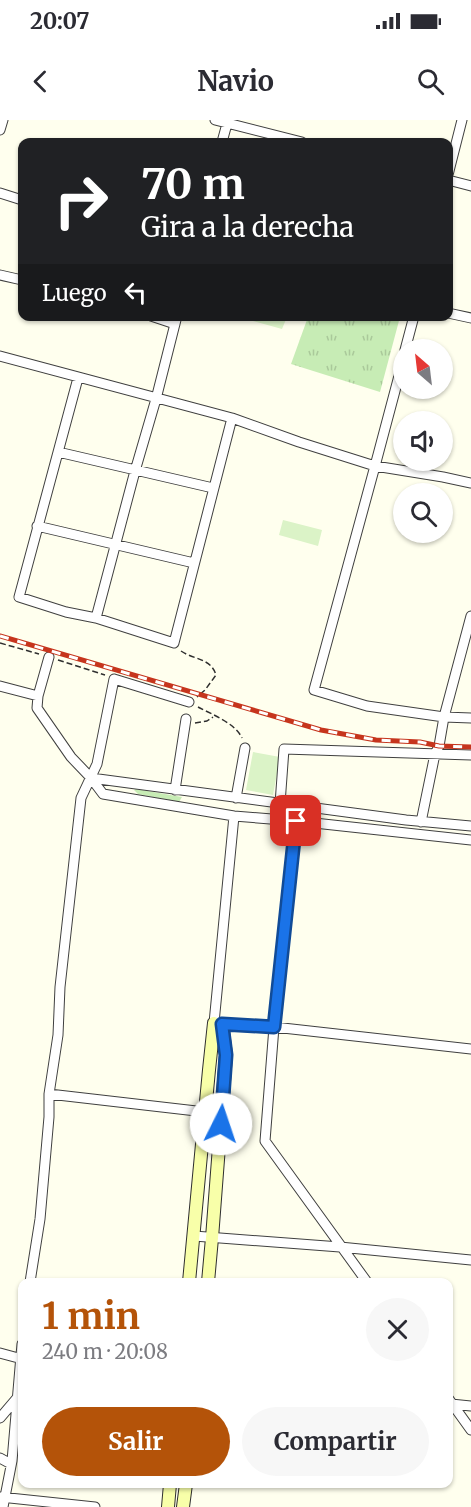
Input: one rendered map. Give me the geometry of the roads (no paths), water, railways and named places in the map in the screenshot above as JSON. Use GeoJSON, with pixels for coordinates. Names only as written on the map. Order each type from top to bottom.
{"type":"FeatureCollection","features":[{"type":"Feature","properties":{"kind":"street"},"geometry":{"type":"LineString","coordinates":[[0,130],[3,120]]}},
{"type":"Feature","properties":{"kind":"street"},"geometry":{"type":"LineString","coordinates":[[215,120],[287,138]]}},
{"type":"Feature","properties":{"kind":"street"},"geometry":{"type":"LineString","coordinates":[[453,155],[462,120]]}},
{"type":"Feature","properties":{"kind":"street"},"geometry":{"type":"LineString","coordinates":[[223,138],[228,122]]}},
{"type":"Feature","properties":{"kind":"street"},"geometry":{"type":"LineString","coordinates":[[453,181],[471,186]]}},
{"type":"Feature","properties":{"kind":"street"},"geometry":{"type":"LineString","coordinates":[[0,193],[18,199]]}},
{"type":"Feature","properties":{"kind":"street"},"geometry":{"type":"LineString","coordinates":[[0,274],[18,279]]}},
{"type":"Feature","properties":{"kind":"street"},"geometry":{"type":"LineString","coordinates":[[453,314],[471,318]]}},
{"type":"Feature","properties":{"kind":"street"},"geometry":{"type":"LineString","coordinates":[[96,618],[176,321]]}},
{"type":"Feature","properties":{"kind":"street"},"geometry":{"type":"LineString","coordinates":[[408,339],[413,321]]}},
{"type":"Feature","properties":{"kind":"street"},"geometry":{"type":"LineString","coordinates":[[0,357],[232,418],[375,466],[471,483]]}},
{"type":"Feature","properties":{"kind":"street"},"geometry":{"type":"LineString","coordinates":[[78,378],[19,597],[174,643],[232,418]]}},
{"type":"Feature","properties":{"kind":"street"},"geometry":{"type":"LineString","coordinates":[[393,398],[314,690],[367,706],[444,717],[471,718]]}},
{"type":"Feature","properties":{"kind":"street"},"geometry":{"type":"LineString","coordinates":[[58,452],[213,488]]}},
{"type":"Feature","properties":{"kind":"street"},"geometry":{"type":"LineString","coordinates":[[37,526],[194,563]]}},
{"type":"Feature","properties":{"kind":"street"},"geometry":{"type":"LineString","coordinates":[[421,822],[435,754],[439,746],[444,717],[471,616]]}},
{"type":"Feature","properties":{"kind":"street"},"geometry":{"type":"LineString","coordinates":[[49,657],[36,708],[71,757],[103,795],[234,816],[471,840]]}},
{"type":"Feature","properties":{"kind":"street"},"geometry":{"type":"LineString","coordinates":[[31,1278],[40,1219],[49,1094],[58,1035],[60,987],[81,798],[97,764],[114,679],[189,702]]}},
{"type":"Feature","properties":{"kind":"street"},"geometry":{"type":"LineString","coordinates":[[0,686],[38,696]]}},
{"type":"Feature","properties":{"kind":"street"},"geometry":{"type":"LineString","coordinates":[[175,790],[185,722]]}},
{"type":"Feature","properties":{"kind":"street"},"geometry":{"type":"LineString","coordinates":[[236,798],[245,748]]}},
{"type":"Feature","properties":{"kind":"street"},"geometry":{"type":"LineString","coordinates":[[280,804],[284,750],[471,755]]}},
{"type":"Feature","properties":{"kind":"street"},"geometry":{"type":"LineString","coordinates":[[91,778],[421,822],[471,826]]}},
{"type":"Feature","properties":{"kind":"street"},"geometry":{"type":"LineString","coordinates":[[189,1278],[205,1112],[218,1024],[234,816]]}},
{"type":"Feature","properties":{"kind":"street"},"geometry":{"type":"LineString","coordinates":[[296,821],[274,1027],[265,1141],[364,1278]]}},
{"type":"Feature","properties":{"kind":"street"},"geometry":{"type":"LineString","coordinates":[[218,1024],[274,1027],[471,1049]]}},
{"type":"Feature","properties":{"kind":"street"},"geometry":{"type":"LineString","coordinates":[[208,1278],[226,1055],[218,1024]]}},
{"type":"Feature","properties":{"kind":"street"},"geometry":{"type":"LineString","coordinates":[[49,1094],[205,1112]]}},
{"type":"Feature","properties":{"kind":"street"},"geometry":{"type":"LineString","coordinates":[[194,1236],[471,1260]]}},
{"type":"Feature","properties":{"kind":"street"},"geometry":{"type":"LineString","coordinates":[[0,1353],[18,1358]]}},
{"type":"Feature","properties":{"kind":"street"},"geometry":{"type":"LineString","coordinates":[[18,1390],[11,1464],[3,1500],[95,1507]]}},
{"type":"Feature","properties":{"kind":"street"},"geometry":{"type":"LineString","coordinates":[[0,1418],[17,1398]]}},
{"type":"Feature","properties":{"kind":"street"},"geometry":{"type":"LineString","coordinates":[[453,1403],[471,1406]]}},
{"type":"Feature","properties":{"kind":"street"},"geometry":{"type":"LineString","coordinates":[[453,1406],[471,1430]]}},
{"type":"Feature","properties":{"kind":"street"},"geometry":{"type":"LineString","coordinates":[[0,1458],[11,1464]]}},
{"type":"Feature","properties":{"kind":"street"},"geometry":{"type":"LineString","coordinates":[[168,1507],[170,1488]]}},
{"type":"Feature","properties":{"kind":"street"},"geometry":{"type":"LineString","coordinates":[[183,1507],[185,1488]]}},
{"type":"Feature","properties":{"kind":"railway"},"geometry":{"type":"LineString","coordinates":[[0,636],[321,730],[376,740],[471,747]]}}]}
